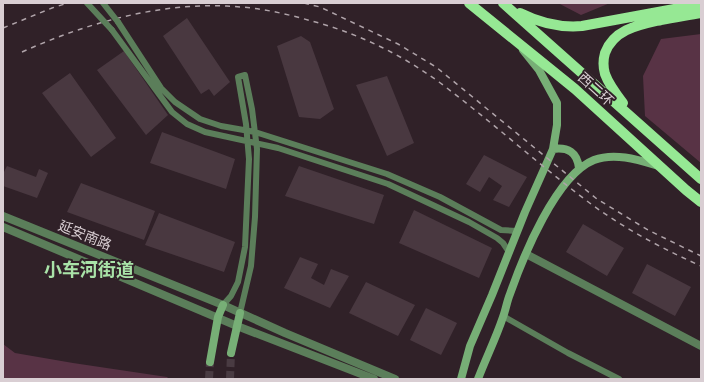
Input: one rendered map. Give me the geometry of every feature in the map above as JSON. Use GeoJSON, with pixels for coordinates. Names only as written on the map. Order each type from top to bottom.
{"type":"FeatureCollection","features":[{"type":"Feature","properties":{"kind":"highway","name":"西二环"},"geometry":{"type":"LineString","coordinates":[[469,3],[575,89],[701,202]]}},
{"type":"Feature","properties":{"kind":"highway"},"geometry":{"type":"LineString","coordinates":[[505,5],[542,23],[554,26],[569,27],[582,26],[701,4]]}},
{"type":"Feature","properties":{"kind":"highway","name":"西二环"},"geometry":{"type":"LineString","coordinates":[[505,5],[632,116],[701,179]]}},
{"type":"Feature","properties":{"kind":"highway"},"geometry":{"type":"LineString","coordinates":[[632,116],[612,87],[605,73],[603,63],[607,48],[614,38],[625,30],[637,25],[701,13]]}},
{"type":"Feature","properties":{"kind":"highway"},"geometry":{"type":"LineString","coordinates":[[686,190],[701,210]]}},
{"type":"Feature","properties":{"kind":"main road"},"geometry":{"type":"LineString","coordinates":[[461,379],[470,346],[517,231],[553,149],[557,125],[557,103],[539,70],[518,43]]}},
{"type":"Feature","properties":{"kind":"main road"},"geometry":{"type":"LineString","coordinates":[[553,149],[562,148],[569,150],[575,155],[579,168]]}},
{"type":"Feature","properties":{"kind":"main road"},"geometry":{"type":"LineString","coordinates":[[478,379],[526,254],[552,200],[579,168],[594,160],[610,157],[629,158],[660,166]]}},
{"type":"Feature","properties":{"kind":"main road"},"geometry":{"type":"LineString","coordinates":[[210,362],[218,316],[223,305]]}},
{"type":"Feature","properties":{"kind":"main road"},"geometry":{"type":"LineString","coordinates":[[231,353],[240,313]]}},
{"type":"Feature","properties":{"kind":"street"},"geometry":{"type":"LineString","coordinates":[[87,3],[112,30],[172,112],[187,124],[205,132],[278,148],[388,184],[469,222],[497,238],[503,243],[509,252]]}},
{"type":"Feature","properties":{"kind":"street"},"geometry":{"type":"LineString","coordinates":[[103,3],[118,22],[161,88],[175,102],[200,119],[221,126],[255,132],[386,174],[440,197],[501,230],[517,231]]}},
{"type":"Feature","properties":{"kind":"street"},"geometry":{"type":"LineString","coordinates":[[223,305],[231,296],[238,282],[246,247],[249,159],[238,77],[245,75],[252,109],[256,143],[255,217],[251,266],[240,313]]}},
{"type":"Feature","properties":{"kind":"street","name":"延安南路"},"geometry":{"type":"LineString","coordinates":[[3,216],[223,305],[395,379]]}},
{"type":"Feature","properties":{"kind":"street"},"geometry":{"type":"LineString","coordinates":[[3,227],[218,316],[237,326],[374,379]]}},
{"type":"Feature","properties":{"kind":"street"},"geometry":{"type":"LineString","coordinates":[[526,254],[701,346]]}},
{"type":"Feature","properties":{"kind":"street"},"geometry":{"type":"LineString","coordinates":[[503,316],[568,353],[619,379]]}},
{"type":"Feature","properties":{"kind":"shaded area"},"geometry":{"type":"Polygon","coordinates":[[[558,3],[610,3],[581,15],[558,3]]]}},
{"type":"Feature","properties":{"kind":"shaded area"},"geometry":{"type":"Polygon","coordinates":[[[701,34],[701,163],[645,116],[643,76],[661,39],[701,34]]]}},
{"type":"Feature","properties":{"kind":"shaded area"},"geometry":{"type":"Polygon","coordinates":[[[3,344],[15,353],[167,377],[169,379],[3,379],[3,344]]]}},
{"type":"Feature","properties":{"kind":"building"},"geometry":{"type":"Polygon","coordinates":[[[187,18],[230,82],[214,96],[209,89],[201,94],[163,36],[187,18]]]}},
{"type":"Feature","properties":{"kind":"building"},"geometry":{"type":"Polygon","coordinates":[[[301,36],[310,42],[334,109],[320,119],[299,117],[277,46],[301,36]]]}},
{"type":"Feature","properties":{"kind":"building"},"geometry":{"type":"Polygon","coordinates":[[[124,51],[168,115],[146,135],[97,70],[124,51]]]}},
{"type":"Feature","properties":{"kind":"building"},"geometry":{"type":"Polygon","coordinates":[[[70,73],[116,138],[91,157],[42,93],[70,73]]]}},
{"type":"Feature","properties":{"kind":"building"},"geometry":{"type":"Polygon","coordinates":[[[387,76],[414,143],[387,156],[356,85],[387,76]]]}},
{"type":"Feature","properties":{"kind":"building"},"geometry":{"type":"Polygon","coordinates":[[[162,132],[235,159],[226,189],[150,163],[162,132]]]}},
{"type":"Feature","properties":{"kind":"building"},"geometry":{"type":"Polygon","coordinates":[[[484,155],[527,177],[509,207],[493,200],[502,186],[489,177],[480,192],[466,184],[484,155]]]}},
{"type":"Feature","properties":{"kind":"building"},"geometry":{"type":"Polygon","coordinates":[[[7,166],[36,177],[39,169],[48,173],[37,198],[3,186],[3,174],[7,166]]]}},
{"type":"Feature","properties":{"kind":"building"},"geometry":{"type":"Polygon","coordinates":[[[299,166],[384,195],[374,224],[285,196],[299,166]]]}},
{"type":"Feature","properties":{"kind":"building"},"geometry":{"type":"Polygon","coordinates":[[[81,183],[155,211],[144,240],[67,212],[81,183]]]}},
{"type":"Feature","properties":{"kind":"building"},"geometry":{"type":"Polygon","coordinates":[[[414,210],[492,248],[479,278],[399,243],[414,210]]]}},
{"type":"Feature","properties":{"kind":"building"},"geometry":{"type":"Polygon","coordinates":[[[159,213],[235,242],[224,272],[145,245],[159,213]]]}},
{"type":"Feature","properties":{"kind":"building"},"geometry":{"type":"Polygon","coordinates":[[[583,224],[624,248],[607,276],[566,252],[583,224]]]}},
{"type":"Feature","properties":{"kind":"building"},"geometry":{"type":"Polygon","coordinates":[[[300,257],[318,264],[311,278],[324,285],[331,269],[349,276],[330,308],[284,288],[300,257]]]}},
{"type":"Feature","properties":{"kind":"building"},"geometry":{"type":"Polygon","coordinates":[[[647,264],[691,287],[675,316],[632,293],[647,264]]]}},
{"type":"Feature","properties":{"kind":"building"},"geometry":{"type":"Polygon","coordinates":[[[366,282],[415,305],[398,336],[349,313],[366,282]]]}},
{"type":"Feature","properties":{"kind":"building"},"geometry":{"type":"Polygon","coordinates":[[[426,308],[457,323],[441,355],[410,340],[426,308]]]}},
{"type":"Feature","properties":{"kind":"tunnel"},"geometry":{"type":"LineString","coordinates":[[230,379],[231,353]]}},
{"type":"Feature","properties":{"kind":"tunnel"},"geometry":{"type":"LineString","coordinates":[[209,379],[210,362]]}},
{"type":"Feature","properties":{"kind":"railway"},"geometry":{"type":"LineString","coordinates":[[3,28],[68,3]]}},
{"type":"Feature","properties":{"kind":"railway"},"geometry":{"type":"LineString","coordinates":[[304,3],[320,7],[398,44],[436,67],[597,199],[648,230],[701,256]]}},
{"type":"Feature","properties":{"kind":"railway"},"geometry":{"type":"LineString","coordinates":[[22,52],[74,31],[101,23],[156,10],[185,7],[213,6],[261,9],[335,28],[382,47],[425,72],[591,204],[644,238],[701,266]]}},
{"type":"Feature","properties":{"kind":"district","name":"小车河街道"},"geometry":{"type":"Point","coordinates":[89,270]}}]}
